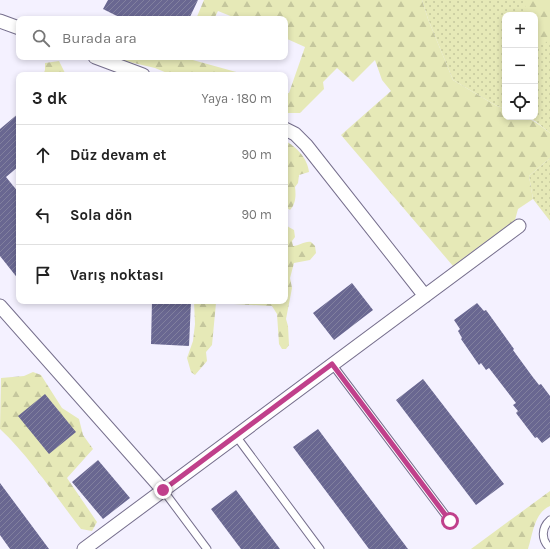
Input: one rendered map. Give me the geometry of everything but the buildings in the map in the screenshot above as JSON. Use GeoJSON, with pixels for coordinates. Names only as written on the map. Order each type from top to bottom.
{"type":"FeatureCollection","features":[{"type":"Feature","properties":{"kind":"street"},"geometry":{"type":"LineString","coordinates":[[0,21],[16,27]]}},
{"type":"Feature","properties":{"kind":"street"},"geometry":{"type":"LineString","coordinates":[[103,60],[135,72]]}},
{"type":"Feature","properties":{"kind":"street"},"geometry":{"type":"LineString","coordinates":[[288,130],[295,134],[306,145],[425,296]]}},
{"type":"Feature","properties":{"kind":"street"},"geometry":{"type":"LineString","coordinates":[[84,549],[519,226]]}},
{"type":"Feature","properties":{"kind":"street"},"geometry":{"type":"LineString","coordinates":[[0,306],[163,490]]}},
{"type":"Feature","properties":{"kind":"lane"},"geometry":{"type":"LineString","coordinates":[[332,364],[450,521]]}},
{"type":"Feature","properties":{"kind":"lane"},"geometry":{"type":"LineString","coordinates":[[236,436],[320,549]]}},
{"type":"Feature","properties":{"kind":"lane"},"geometry":{"type":"LineString","coordinates":[[163,490],[207,549]]}},
{"type":"Feature","properties":{"kind":"lane"},"geometry":{"type":"LineString","coordinates":[[546,547],[543,536],[545,526],[550,520]]}},
{"type":"Feature","properties":{"kind":"green space"},"geometry":{"type":"Polygon","coordinates":[[[204,0],[422,0],[428,19],[453,80],[502,108],[502,120],[532,120],[550,133],[550,158],[529,176],[533,199],[518,209],[515,220],[453,266],[341,135],[391,91],[382,80],[375,60],[353,82],[337,68],[323,82],[324,89],[300,113],[288,113],[288,93],[305,47],[288,39],[288,16],[230,16],[218,11],[216,16],[197,16],[204,0]]]}},
{"type":"Feature","properties":{"kind":"green space"},"geometry":{"type":"Polygon","coordinates":[[[422,0],[550,0],[550,133],[532,120],[538,120],[538,12],[502,12],[502,108],[453,80],[428,19],[422,0]]]}},
{"type":"Feature","properties":{"kind":"green space"},"geometry":{"type":"Polygon","coordinates":[[[524,0],[550,0],[550,39],[544,44],[538,43],[538,12],[525,12],[524,0]]]}},
{"type":"Feature","properties":{"kind":"green space"},"geometry":{"type":"Polygon","coordinates":[[[123,60],[193,60],[236,72],[165,72],[155,68],[123,60]]]}},
{"type":"Feature","properties":{"kind":"green space"},"geometry":{"type":"Polygon","coordinates":[[[59,61],[64,72],[44,72],[45,63],[59,61]]]}},
{"type":"Feature","properties":{"kind":"green space"},"geometry":{"type":"Polygon","coordinates":[[[288,143],[304,158],[309,172],[299,175],[298,183],[295,187],[294,202],[290,210],[288,208],[288,143]]]}},
{"type":"Feature","properties":{"kind":"green space"},"geometry":{"type":"Polygon","coordinates":[[[550,158],[550,221],[533,199],[529,176],[550,158]]]}},
{"type":"Feature","properties":{"kind":"green space"},"geometry":{"type":"Polygon","coordinates":[[[288,227],[294,230],[295,237],[292,241],[293,246],[311,242],[315,246],[316,253],[310,260],[294,263],[290,278],[292,288],[286,319],[289,345],[286,349],[282,349],[279,344],[277,314],[272,306],[235,304],[288,304],[288,227]]]}},
{"type":"Feature","properties":{"kind":"green space"},"geometry":{"type":"Polygon","coordinates":[[[194,304],[216,304],[212,345],[206,352],[207,361],[195,375],[191,372],[187,358],[193,341],[195,324],[194,304]]]}},
{"type":"Feature","properties":{"kind":"green space"},"geometry":{"type":"Polygon","coordinates":[[[33,372],[41,375],[62,408],[79,419],[83,435],[93,449],[67,478],[97,522],[92,531],[81,529],[32,464],[0,429],[1,378],[24,376],[33,372]]]}},
{"type":"Feature","properties":{"kind":"green space"},"geometry":{"type":"Polygon","coordinates":[[[550,491],[550,506],[545,509],[537,519],[528,549],[471,549],[550,491]]]}},
{"type":"Feature","properties":{"kind":"route"},"geometry":{"type":"LineString","coordinates":[[163,490],[332,364],[450,521]]}}]}
